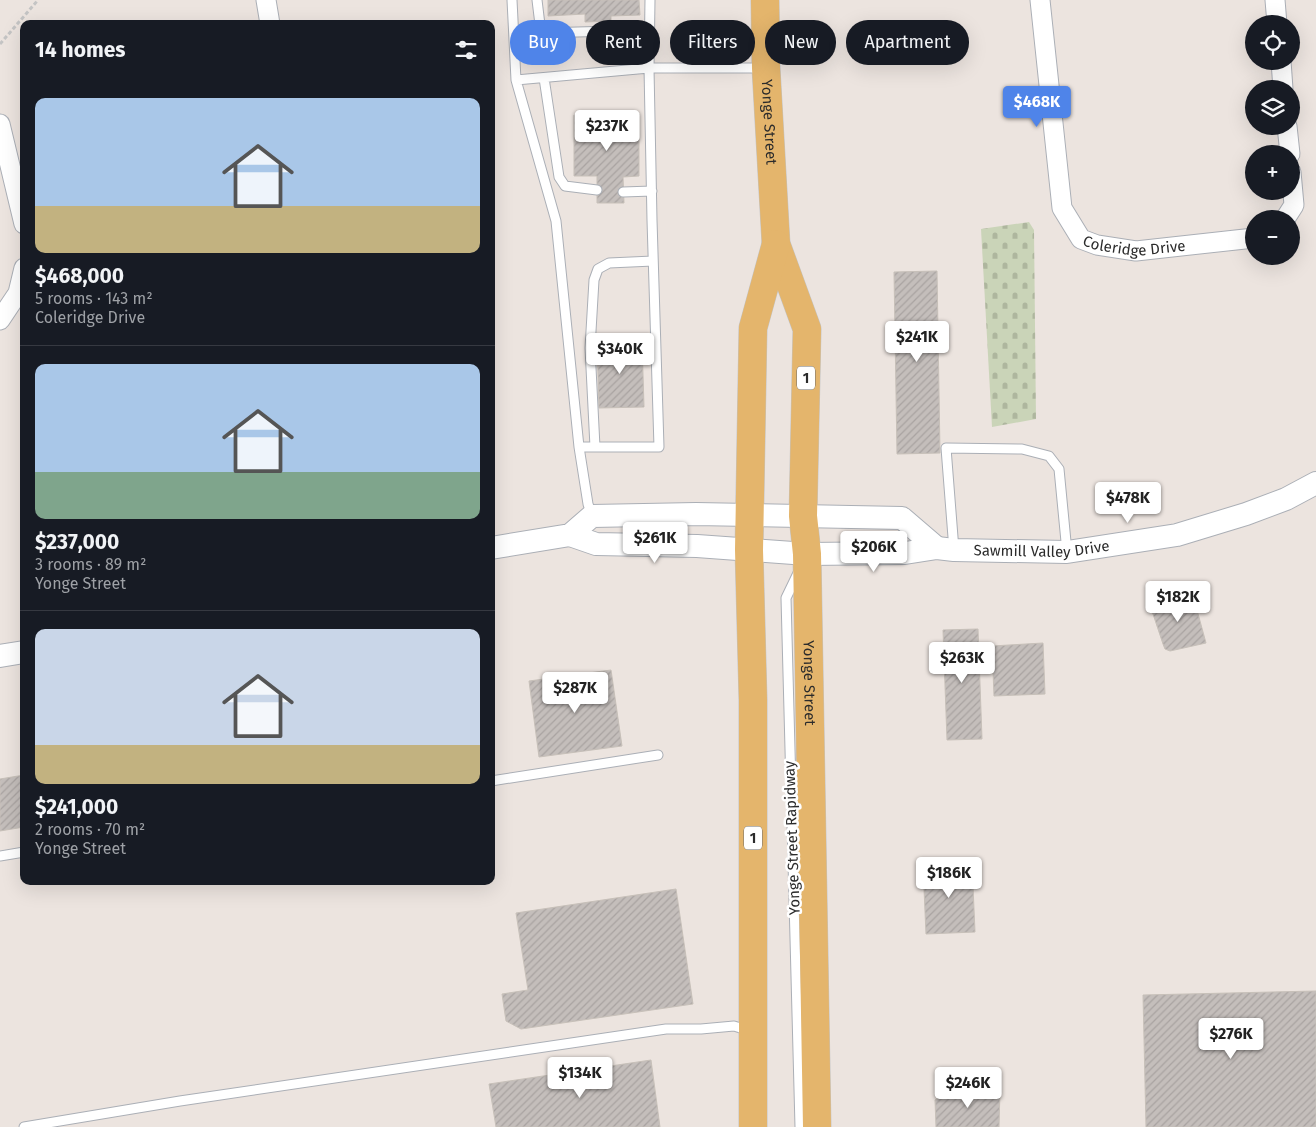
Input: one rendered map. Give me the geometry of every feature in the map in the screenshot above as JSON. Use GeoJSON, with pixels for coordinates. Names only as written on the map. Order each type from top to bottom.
{"type":"FeatureCollection","features":[{"type":"Feature","properties":{"kind":"main road","name":"Yonge Street"},"geometry":{"type":"LineString","coordinates":[[765,0],[766,68],[776,244],[807,329],[803,516],[807,554],[817,1127]]}},
{"type":"Feature","properties":{"kind":"main road","name":"Yonge Street"},"geometry":{"type":"LineString","coordinates":[[753,1127],[753,700],[749,550],[753,328],[776,244]]}},
{"type":"Feature","properties":{"kind":"street"},"geometry":{"type":"LineString","coordinates":[[266,0],[269,20]]}},
{"type":"Feature","properties":{"kind":"street","name":"Coleridge Drive"},"geometry":{"type":"LineString","coordinates":[[1040,0],[1062,208],[1081,239],[1097,245],[1136,251],[1245,239]]}},
{"type":"Feature","properties":{"kind":"street"},"geometry":{"type":"LineString","coordinates":[[1275,0],[1276,15]]}},
{"type":"Feature","properties":{"kind":"street"},"geometry":{"type":"LineString","coordinates":[[0,124],[20,207]]}},
{"type":"Feature","properties":{"kind":"street"},"geometry":{"type":"LineString","coordinates":[[0,320],[18,294],[20,285]]}},
{"type":"Feature","properties":{"kind":"street","name":"Sawmill Valley Drive"},"geometry":{"type":"LineString","coordinates":[[570,534],[596,544],[697,546],[807,554],[905,553],[945,549],[1067,552],[1177,535],[1246,514],[1286,499],[1316,483]]}},
{"type":"Feature","properties":{"kind":"street"},"geometry":{"type":"LineString","coordinates":[[495,547],[570,534],[592,516],[750,514],[902,518],[945,549]]}},
{"type":"Feature","properties":{"kind":"street"},"geometry":{"type":"LineString","coordinates":[[0,656],[20,653]]}},
{"type":"Feature","properties":{"kind":"lane"},"geometry":{"type":"LineString","coordinates":[[512,0],[516,80],[556,222],[579,447],[588,504],[592,516]]}},
{"type":"Feature","properties":{"kind":"lane"},"geometry":{"type":"LineString","coordinates":[[537,0],[541,33],[586,32]]}},
{"type":"Feature","properties":{"kind":"lane"},"geometry":{"type":"LineString","coordinates":[[650,0],[650,20]]}},
{"type":"Feature","properties":{"kind":"lane"},"geometry":{"type":"LineString","coordinates":[[516,80],[650,68],[766,68]]}},
{"type":"Feature","properties":{"kind":"lane"},"geometry":{"type":"LineString","coordinates":[[579,447],[658,447],[650,68]]}},
{"type":"Feature","properties":{"kind":"lane"},"geometry":{"type":"LineString","coordinates":[[544,78],[559,177],[565,186],[597,190]]}},
{"type":"Feature","properties":{"kind":"lane"},"geometry":{"type":"LineString","coordinates":[[624,192],[652,191]]}},
{"type":"Feature","properties":{"kind":"lane"},"geometry":{"type":"LineString","coordinates":[[595,447],[590,348],[594,280],[598,269],[608,263],[653,261]]}},
{"type":"Feature","properties":{"kind":"lane"},"geometry":{"type":"LineString","coordinates":[[945,549],[946,448],[1022,449],[1049,456],[1059,469],[1067,552]]}},
{"type":"Feature","properties":{"kind":"lane","name":"Yonge Street Rapidway"},"geometry":{"type":"LineString","coordinates":[[800,1127],[786,598],[807,554]]}},
{"type":"Feature","properties":{"kind":"lane"},"geometry":{"type":"LineString","coordinates":[[495,780],[658,756]]}},
{"type":"Feature","properties":{"kind":"lane"},"geometry":{"type":"LineString","coordinates":[[0,856],[20,853]]}},
{"type":"Feature","properties":{"kind":"lane"},"geometry":{"type":"LineString","coordinates":[[24,1127],[190,1100],[666,1029],[701,1029],[734,1026],[753,1032]]}},
{"type":"Feature","properties":{"kind":"path"},"geometry":{"type":"LineString","coordinates":[[21,20],[38,0]]}},
{"type":"Feature","properties":{"kind":"path"},"geometry":{"type":"LineString","coordinates":[[0,44],[20,21]]}},
{"type":"Feature","properties":{"kind":"green space"},"geometry":{"type":"Polygon","coordinates":[[[1029,222],[1034,230],[1036,419],[992,427],[981,229],[1029,222]]]}},
{"type":"Feature","properties":{"kind":"building"},"geometry":{"type":"Polygon","coordinates":[[[548,0],[639,0],[640,15],[611,16],[611,20],[586,20],[585,22],[585,14],[548,16],[548,0]]]}},
{"type":"Feature","properties":{"kind":"building"},"geometry":{"type":"Polygon","coordinates":[[[639,114],[639,176],[623,177],[624,203],[597,203],[597,176],[574,176],[574,115],[639,114]]]}},
{"type":"Feature","properties":{"kind":"building"},"geometry":{"type":"Polygon","coordinates":[[[937,271],[940,453],[897,454],[894,272],[937,271]]]}},
{"type":"Feature","properties":{"kind":"building"},"geometry":{"type":"Polygon","coordinates":[[[642,342],[644,407],[599,408],[597,343],[642,342]]]}},
{"type":"Feature","properties":{"kind":"building"},"geometry":{"type":"Polygon","coordinates":[[[1188,592],[1191,599],[1194,599],[1206,643],[1170,651],[1165,649],[1150,605],[1188,592]]]}},
{"type":"Feature","properties":{"kind":"building"},"geometry":{"type":"Polygon","coordinates":[[[978,629],[982,739],[947,740],[943,630],[978,629]]]}},
{"type":"Feature","properties":{"kind":"building"},"geometry":{"type":"Polygon","coordinates":[[[1043,643],[1045,694],[994,696],[992,646],[1043,643]]]}},
{"type":"Feature","properties":{"kind":"building"},"geometry":{"type":"Polygon","coordinates":[[[611,670],[622,746],[539,757],[529,681],[611,670]]]}},
{"type":"Feature","properties":{"kind":"building"},"geometry":{"type":"Polygon","coordinates":[[[20,776],[20,828],[0,831],[0,779],[20,776]]]}},
{"type":"Feature","properties":{"kind":"building"},"geometry":{"type":"Polygon","coordinates":[[[972,864],[975,932],[926,934],[923,866],[972,864]]]}},
{"type":"Feature","properties":{"kind":"building"},"geometry":{"type":"Polygon","coordinates":[[[676,889],[693,1004],[521,1029],[506,1021],[502,994],[528,990],[516,913],[676,889]]]}},
{"type":"Feature","properties":{"kind":"building"},"geometry":{"type":"Polygon","coordinates":[[[1316,991],[1316,1127],[1146,1127],[1143,995],[1316,991]]]}},
{"type":"Feature","properties":{"kind":"building"},"geometry":{"type":"Polygon","coordinates":[[[651,1060],[660,1127],[496,1127],[489,1084],[651,1060]]]}},
{"type":"Feature","properties":{"kind":"building"},"geometry":{"type":"Polygon","coordinates":[[[1000,1090],[999,1127],[936,1127],[935,1100],[940,1097],[942,1092],[1000,1090]]]}}]}
